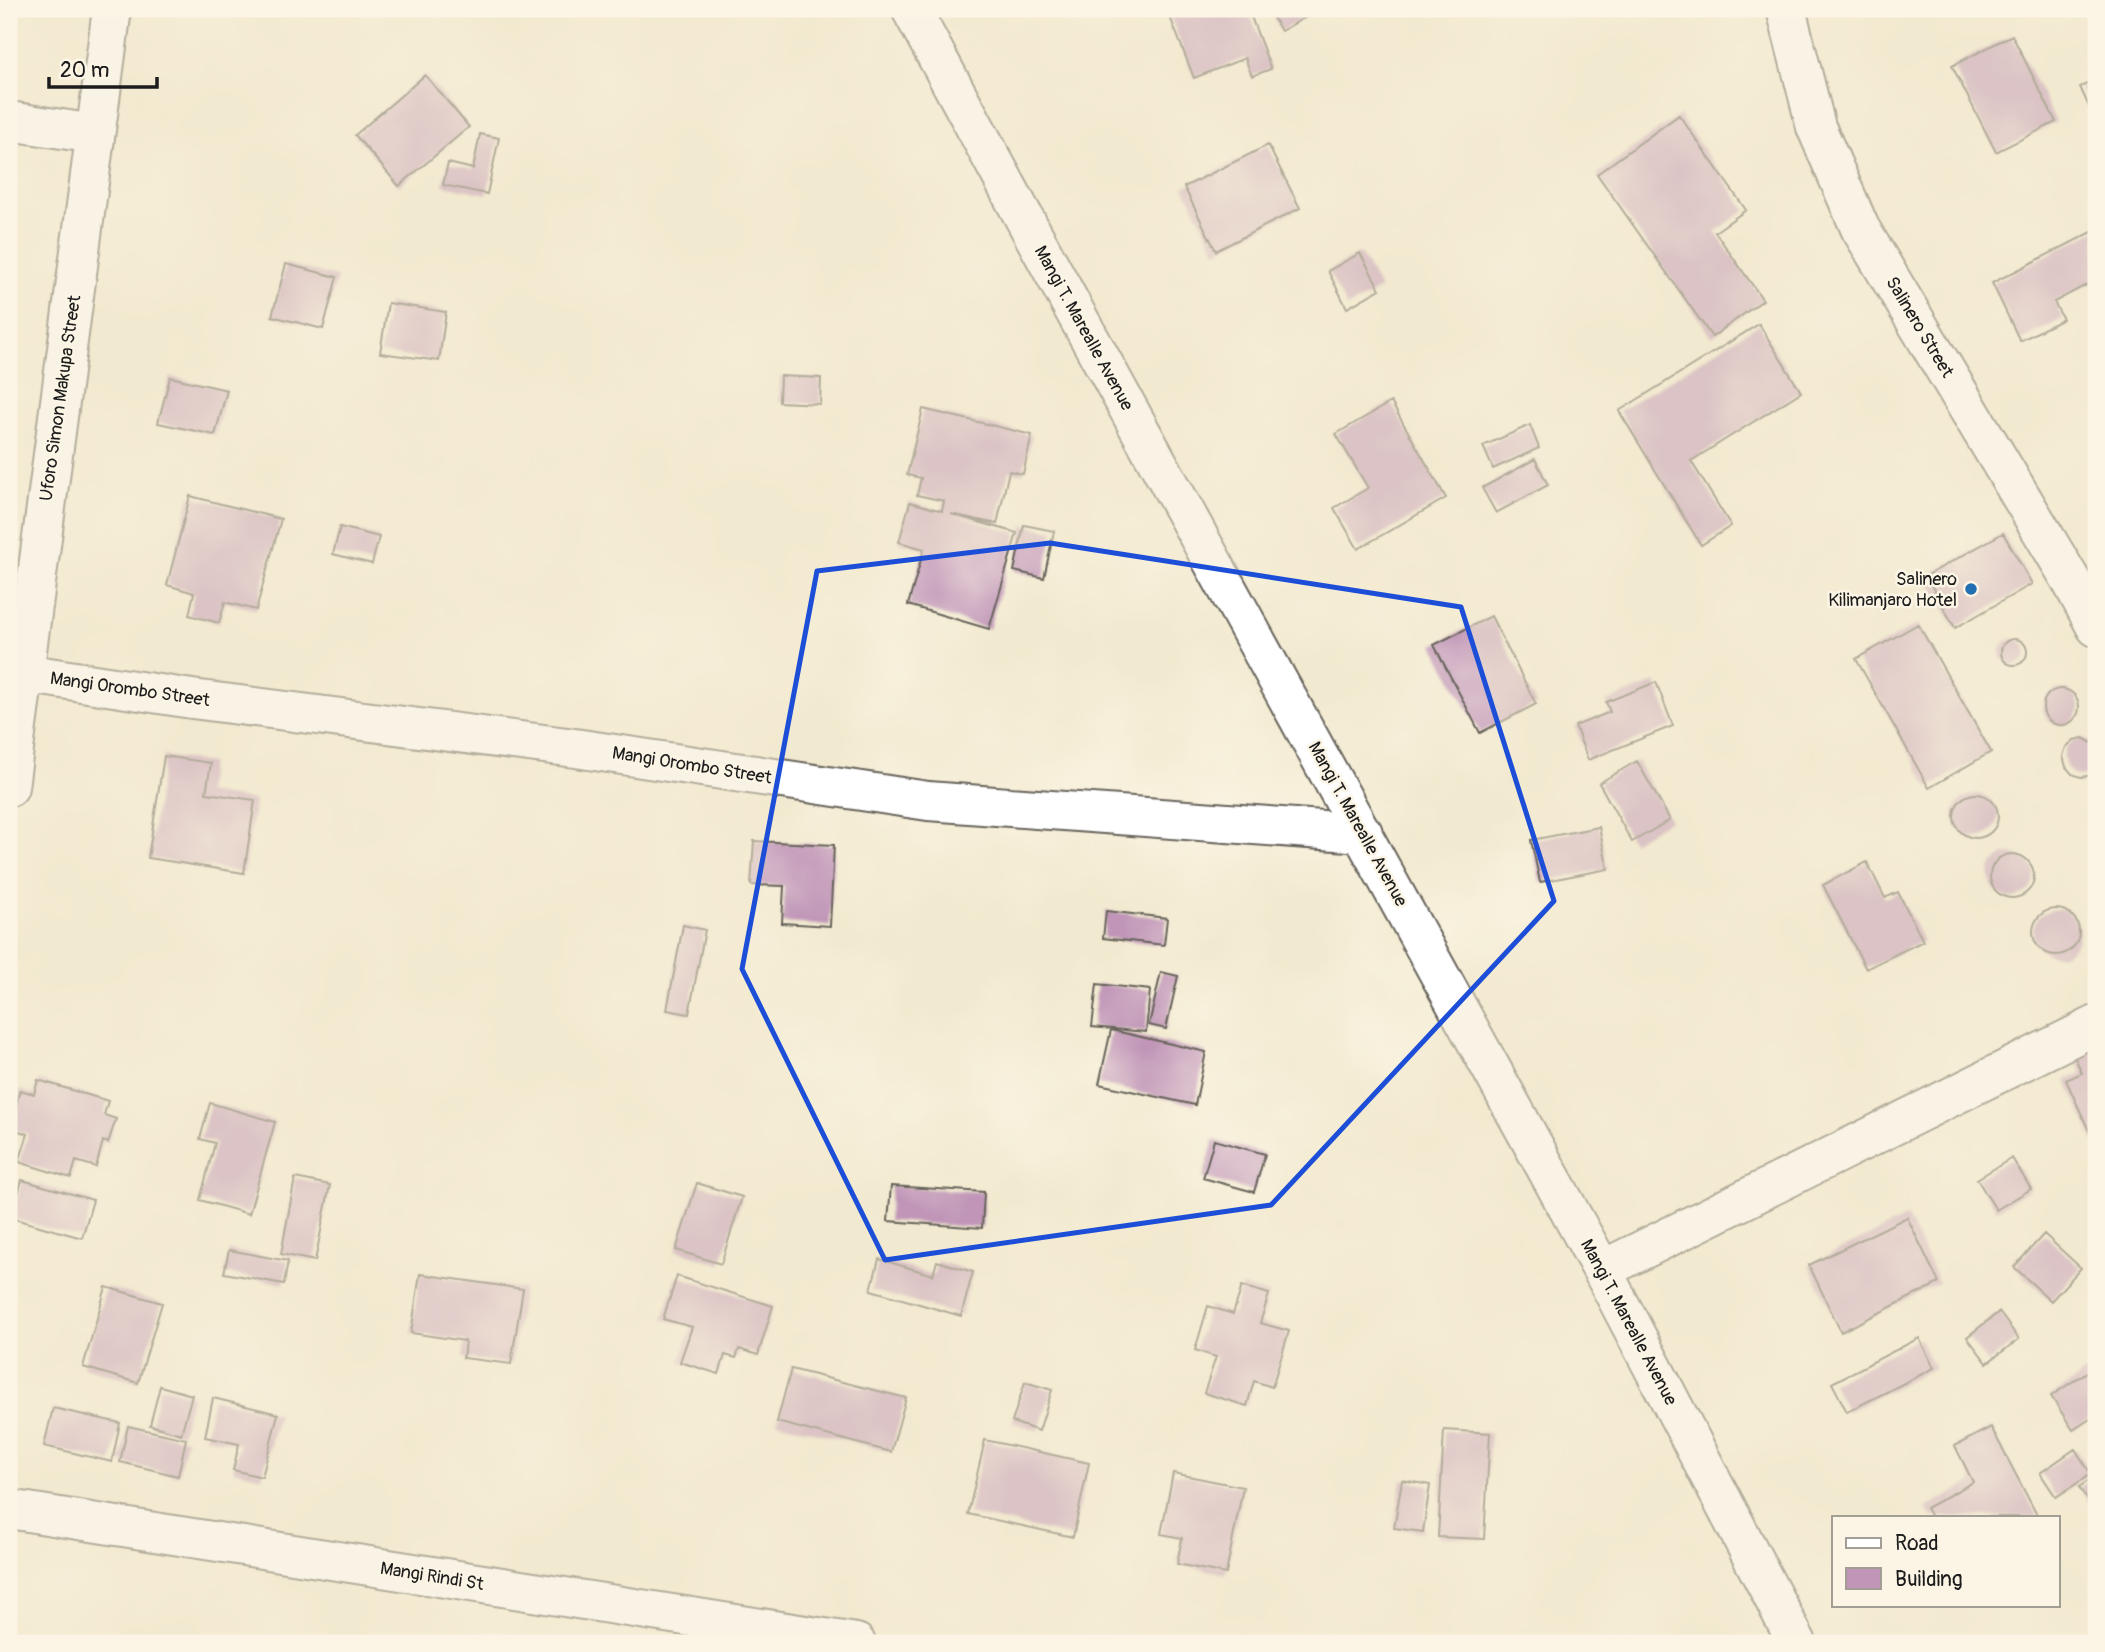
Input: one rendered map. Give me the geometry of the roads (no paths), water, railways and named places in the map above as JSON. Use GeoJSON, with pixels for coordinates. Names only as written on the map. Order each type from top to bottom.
{"type":"FeatureCollection","features":[{"type":"Feature","properties":{"kind":"street","name":"Uforo Simon Makupa Street"},"geometry":{"type":"LineString","coordinates":[[9,787],[112,9]]}},
{"type":"Feature","properties":{"kind":"street","name":"Mangi T. Marealle Avenue"},"geometry":{"type":"LineString","coordinates":[[911,9],[1073,310],[1602,1270],[1797,1643]]}},
{"type":"Feature","properties":{"kind":"street","name":"Salinero Street"},"geometry":{"type":"LineString","coordinates":[[1786,9],[1816,127],[1860,228],[2083,570],[2096,626]]}},
{"type":"Feature","properties":{"kind":"street"},"geometry":{"type":"LineString","coordinates":[[9,121],[95,134]]}},
{"type":"Feature","properties":{"kind":"street","name":"Mangi Orombo Street"},"geometry":{"type":"LineString","coordinates":[[23,673],[192,699],[575,748],[928,801],[1363,833]]}},
{"type":"Feature","properties":{"kind":"street"},"geometry":{"type":"LineString","coordinates":[[1602,1270],[2096,1025]]}},
{"type":"Feature","properties":{"kind":"street","name":"Mangi Rindi St"},"geometry":{"type":"LineString","coordinates":[[9,1509],[856,1643]]}},
{"type":"Feature","properties":{"kind":"place","name":"Salinero Kilimanjaro Hotel"},"geometry":{"type":"Point","coordinates":[1971,589]}}]}
